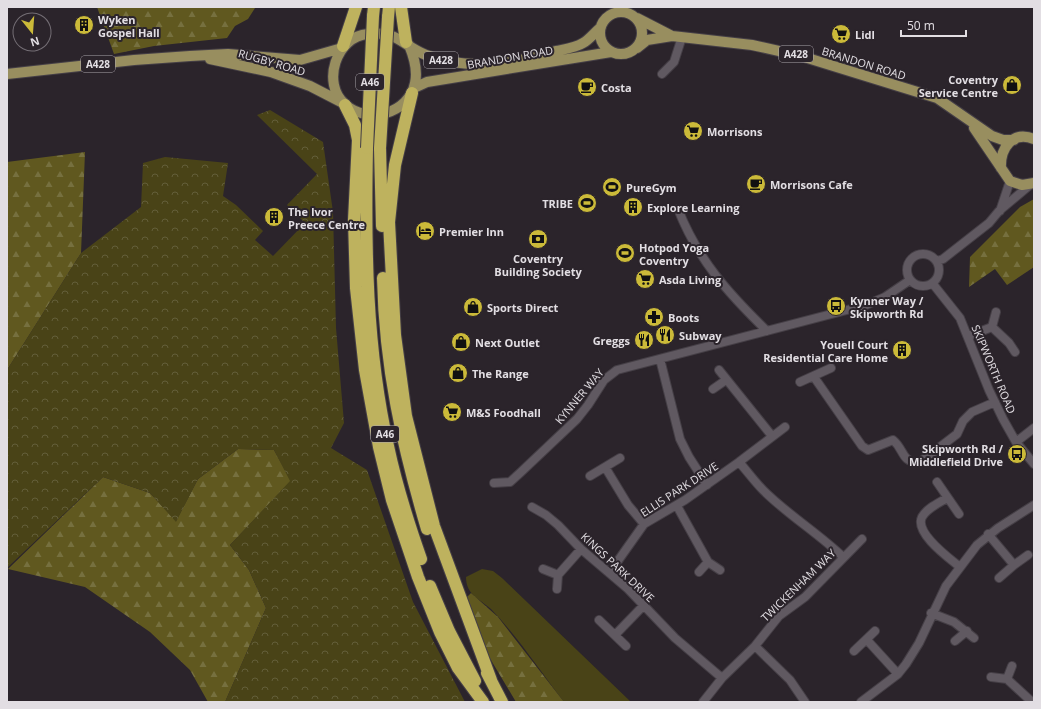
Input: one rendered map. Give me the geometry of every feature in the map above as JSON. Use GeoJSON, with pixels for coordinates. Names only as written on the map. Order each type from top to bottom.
{"type":"FeatureCollection","features":[{"type":"Feature","properties":{"kind":"highway"},"geometry":{"type":"LineString","coordinates":[[342,47],[356,7]]}},
{"type":"Feature","properties":{"kind":"highway"},"geometry":{"type":"LineString","coordinates":[[401,7],[408,44]]}},
{"type":"Feature","properties":{"kind":"highway","name":"A46"},"geometry":{"type":"LineString","coordinates":[[374,11],[367,148],[367,286],[375,369],[387,445],[398,490],[426,574],[450,632],[484,702]]}},
{"type":"Feature","properties":{"kind":"highway","name":"A46"},"geometry":{"type":"LineString","coordinates":[[389,12],[380,148],[384,295],[389,364],[398,421],[427,531],[464,625],[502,702]]}},
{"type":"Feature","properties":{"kind":"highway"},"geometry":{"type":"LineString","coordinates":[[413,90],[395,165],[389,222],[395,335],[406,416],[434,526],[491,680]]}},
{"type":"Feature","properties":{"kind":"highway"},"geometry":{"type":"LineString","coordinates":[[344,104],[355,125],[358,140],[354,220],[356,288],[365,370],[378,447],[392,500],[413,563],[440,632],[458,668],[484,702]]}},
{"type":"Feature","properties":{"kind":"main road"},"geometry":{"type":"LineString","coordinates":[[617,12],[628,13],[636,17],[643,32],[641,41],[637,48],[626,54],[617,54],[611,52],[602,43],[600,35],[601,28],[608,17],[617,12]]}},
{"type":"Feature","properties":{"kind":"main road","name":"BRANDON ROAD"},"geometry":{"type":"LineString","coordinates":[[636,17],[650,26],[677,37]]}},
{"type":"Feature","properties":{"kind":"main road","name":"BRANDON ROAD"},"geometry":{"type":"LineString","coordinates":[[408,44],[424,54],[448,62],[476,65],[536,57],[583,43],[601,28]]}},
{"type":"Feature","properties":{"kind":"main road"},"geometry":{"type":"LineString","coordinates":[[382,33],[408,44],[416,70],[413,90],[398,108],[377,115],[364,114],[344,104],[337,93],[334,81],[334,67],[342,47],[352,39],[365,34],[382,33]]}},
{"type":"Feature","properties":{"kind":"main road","name":"BRANDON ROAD"},"geometry":{"type":"LineString","coordinates":[[637,48],[647,40],[677,37],[752,45],[806,57],[937,98],[953,108],[969,122],[992,136],[1003,140],[1014,140]]}},
{"type":"Feature","properties":{"kind":"main road","name":"RUGBY ROAD"},"geometry":{"type":"LineString","coordinates":[[7,74],[134,60],[228,54],[300,60],[342,47]]}},
{"type":"Feature","properties":{"kind":"main road","name":"BRANDON ROAD"},"geometry":{"type":"LineString","coordinates":[[413,90],[427,82],[611,52]]}},
{"type":"Feature","properties":{"kind":"main road","name":"RUGBY ROAD"},"geometry":{"type":"LineString","coordinates":[[190,56],[240,64],[271,72],[310,86],[344,104]]}},
{"type":"Feature","properties":{"kind":"main road","name":"BRANDON ROAD"},"geometry":{"type":"LineString","coordinates":[[969,122],[984,141],[1001,168]]}},
{"type":"Feature","properties":{"kind":"main road","name":"A428"},"geometry":{"type":"LineString","coordinates":[[1014,140],[1033,136]]}},
{"type":"Feature","properties":{"kind":"main road"},"geometry":{"type":"LineString","coordinates":[[1001,168],[1003,151],[1014,140]]}},
{"type":"Feature","properties":{"kind":"main road","name":"A428"},"geometry":{"type":"LineString","coordinates":[[1001,168],[1010,181]]}},
{"type":"Feature","properties":{"kind":"main road"},"geometry":{"type":"LineString","coordinates":[[1010,181],[1016,184],[1032,184]]}},
{"type":"Feature","properties":{"kind":"street"},"geometry":{"type":"LineString","coordinates":[[662,74],[674,62],[677,37]]}},
{"type":"Feature","properties":{"kind":"street"},"geometry":{"type":"LineString","coordinates":[[999,211],[1010,181]]}},
{"type":"Feature","properties":{"kind":"street"},"geometry":{"type":"LineString","coordinates":[[937,261],[943,259],[990,223],[999,211],[1032,184]]}},
{"type":"Feature","properties":{"kind":"street"},"geometry":{"type":"LineString","coordinates":[[678,209],[686,229],[704,262],[739,304],[767,331]]}},
{"type":"Feature","properties":{"kind":"street"},"geometry":{"type":"LineString","coordinates":[[926,254],[932,256],[937,261],[940,272],[933,284],[921,286],[910,280],[907,269],[910,261],[914,257],[926,254]]}},
{"type":"Feature","properties":{"kind":"street","name":"KYNNER WAY"},"geometry":{"type":"LineString","coordinates":[[494,483],[510,482],[577,419],[604,380],[610,374],[623,367],[660,359],[866,305],[885,297],[910,280]]}},
{"type":"Feature","properties":{"kind":"street","name":"SKIPWORTH ROAD"},"geometry":{"type":"LineString","coordinates":[[933,284],[960,318],[969,336],[995,402],[1016,442],[1034,464]]}},
{"type":"Feature","properties":{"kind":"street"},"geometry":{"type":"LineString","coordinates":[[992,327],[996,312]]}},
{"type":"Feature","properties":{"kind":"street"},"geometry":{"type":"LineString","coordinates":[[969,336],[992,327]]}},
{"type":"Feature","properties":{"kind":"street"},"geometry":{"type":"LineString","coordinates":[[992,327],[1009,343],[1015,352]]}},
{"type":"Feature","properties":{"kind":"street"},"geometry":{"type":"LineString","coordinates":[[660,359],[680,439],[689,458],[707,485]]}},
{"type":"Feature","properties":{"kind":"street"},"geometry":{"type":"LineString","coordinates":[[800,382],[814,377],[831,368]]}},
{"type":"Feature","properties":{"kind":"street"},"geometry":{"type":"LineString","coordinates":[[719,370],[772,436]]}},
{"type":"Feature","properties":{"kind":"street"},"geometry":{"type":"LineString","coordinates":[[814,377],[862,446],[868,450],[894,440],[905,459],[911,462],[919,463],[942,447],[957,434],[962,421],[972,412],[995,402]]}},
{"type":"Feature","properties":{"kind":"street"},"geometry":{"type":"LineString","coordinates":[[713,389],[726,380]]}},
{"type":"Feature","properties":{"kind":"street","name":"ELLIS PARK DRIVE"},"geometry":{"type":"LineString","coordinates":[[610,572],[644,524],[677,506],[739,462],[785,426]]}},
{"type":"Feature","properties":{"kind":"street"},"geometry":{"type":"LineString","coordinates":[[1016,442],[1034,428]]}},
{"type":"Feature","properties":{"kind":"street"},"geometry":{"type":"LineString","coordinates":[[590,476],[620,458]]}},
{"type":"Feature","properties":{"kind":"street"},"geometry":{"type":"LineString","coordinates":[[739,462],[763,490],[781,506],[820,535],[843,557]]}},
{"type":"Feature","properties":{"kind":"street"},"geometry":{"type":"LineString","coordinates":[[605,466],[628,505],[644,524]]}},
{"type":"Feature","properties":{"kind":"street"},"geometry":{"type":"LineString","coordinates":[[937,482],[959,514]]}},
{"type":"Feature","properties":{"kind":"street"},"geometry":{"type":"LineString","coordinates":[[947,498],[927,511],[922,517],[921,525],[925,535],[960,567]]}},
{"type":"Feature","properties":{"kind":"street"},"geometry":{"type":"LineString","coordinates":[[861,702],[898,674],[913,654],[946,586],[988,534],[1034,505]]}},
{"type":"Feature","properties":{"kind":"street"},"geometry":{"type":"LineString","coordinates":[[677,506],[708,562],[720,570]]}},
{"type":"Feature","properties":{"kind":"street","name":"KINGS PARK DRIVE"},"geometry":{"type":"LineString","coordinates":[[532,507],[546,514],[581,549],[610,572],[675,638],[722,678]]}},
{"type":"Feature","properties":{"kind":"street"},"geometry":{"type":"LineString","coordinates":[[988,534],[1014,565]]}},
{"type":"Feature","properties":{"kind":"street","name":"TWICKENHAM WAY"},"geometry":{"type":"LineString","coordinates":[[703,702],[722,678],[755,646],[779,616],[805,597],[862,539]]}},
{"type":"Feature","properties":{"kind":"street"},"geometry":{"type":"LineString","coordinates":[[557,588],[558,575],[581,549]]}},
{"type":"Feature","properties":{"kind":"street"},"geometry":{"type":"LineString","coordinates":[[1000,578],[1028,555]]}},
{"type":"Feature","properties":{"kind":"street"},"geometry":{"type":"LineString","coordinates":[[699,572],[708,562]]}},
{"type":"Feature","properties":{"kind":"street"},"geometry":{"type":"LineString","coordinates":[[543,569],[558,575]]}},
{"type":"Feature","properties":{"kind":"street"},"geometry":{"type":"LineString","coordinates":[[615,635],[644,605]]}},
{"type":"Feature","properties":{"kind":"street"},"geometry":{"type":"LineString","coordinates":[[932,613],[954,622],[974,638]]}},
{"type":"Feature","properties":{"kind":"street"},"geometry":{"type":"LineString","coordinates":[[599,620],[626,646]]}},
{"type":"Feature","properties":{"kind":"street"},"geometry":{"type":"LineString","coordinates":[[854,651],[875,631]]}},
{"type":"Feature","properties":{"kind":"street"},"geometry":{"type":"LineString","coordinates":[[955,641],[967,631]]}},
{"type":"Feature","properties":{"kind":"street"},"geometry":{"type":"LineString","coordinates":[[866,640],[898,674]]}},
{"type":"Feature","properties":{"kind":"street"},"geometry":{"type":"LineString","coordinates":[[755,646],[790,680],[805,702]]}},
{"type":"Feature","properties":{"kind":"street"},"geometry":{"type":"LineString","coordinates":[[1007,679],[1012,666]]}},
{"type":"Feature","properties":{"kind":"street"},"geometry":{"type":"LineString","coordinates":[[990,677],[1007,679],[1032,702]]}},
{"type":"Feature","properties":{"kind":"green space"},"geometry":{"type":"Polygon","coordinates":[[[97,7],[261,7],[255,8],[248,19],[235,26],[227,38],[154,46],[114,54],[97,7]]]}},
{"type":"Feature","properties":{"kind":"green space"},"geometry":{"type":"Polygon","coordinates":[[[270,110],[323,142],[333,212],[336,328],[344,423],[331,448],[367,470],[413,602],[465,702],[225,702],[266,608],[249,570],[230,545],[290,481],[274,450],[238,449],[198,479],[176,522],[150,493],[103,477],[7,568],[7,370],[81,253],[141,207],[143,163],[165,157],[228,163],[223,196],[236,205],[263,231],[255,240],[273,256],[305,223],[287,205],[317,174],[257,115],[270,110]]]}},
{"type":"Feature","properties":{"kind":"green space"},"geometry":{"type":"Polygon","coordinates":[[[85,152],[81,253],[7,370],[7,162],[85,152]]]}},
{"type":"Feature","properties":{"kind":"green space"},"geometry":{"type":"Polygon","coordinates":[[[1034,199],[1034,267],[1007,285],[995,269],[969,287],[970,257],[1020,207],[1034,199]]]}},
{"type":"Feature","properties":{"kind":"green space"},"geometry":{"type":"Polygon","coordinates":[[[238,449],[274,450],[291,481],[230,545],[249,570],[266,608],[225,702],[208,702],[190,670],[150,632],[85,587],[8,569],[103,477],[150,493],[176,521],[198,479],[238,449]]]}},
{"type":"Feature","properties":{"kind":"green space"},"geometry":{"type":"Polygon","coordinates":[[[482,569],[493,571],[502,578],[631,702],[564,702],[510,631],[491,609],[474,596],[468,588],[466,577],[482,569]]]}},
{"type":"Feature","properties":{"kind":"green space"},"geometry":{"type":"Polygon","coordinates":[[[471,593],[498,617],[564,702],[516,702],[482,645],[464,600],[471,593]]]}},
{"type":"Feature","properties":{"kind":"place","name":"Wyken Gospel Hall"},"geometry":{"type":"Point","coordinates":[84,25]}},
{"type":"Feature","properties":{"kind":"place","name":"Lidl"},"geometry":{"type":"Point","coordinates":[841,34]}},
{"type":"Feature","properties":{"kind":"place","name":"Coventry Service Centre"},"geometry":{"type":"Point","coordinates":[1012,85]}},
{"type":"Feature","properties":{"kind":"place","name":"Costa"},"geometry":{"type":"Point","coordinates":[587,87]}},
{"type":"Feature","properties":{"kind":"place","name":"Morrisons"},"geometry":{"type":"Point","coordinates":[693,131]}},
{"type":"Feature","properties":{"kind":"place","name":"Morrisons Cafe"},"geometry":{"type":"Point","coordinates":[756,184]}},
{"type":"Feature","properties":{"kind":"place","name":"PureGym"},"geometry":{"type":"Point","coordinates":[612,187]}},
{"type":"Feature","properties":{"kind":"place","name":"TRIBE"},"geometry":{"type":"Point","coordinates":[587,203]}},
{"type":"Feature","properties":{"kind":"place","name":"Explore Learning"},"geometry":{"type":"Point","coordinates":[633,207]}},
{"type":"Feature","properties":{"kind":"place","name":"The Ivor Preece Centre"},"geometry":{"type":"Point","coordinates":[274,217]}},
{"type":"Feature","properties":{"kind":"place","name":"Premier Inn"},"geometry":{"type":"Point","coordinates":[425,231]}},
{"type":"Feature","properties":{"kind":"place","name":"Coventry Building Society"},"geometry":{"type":"Point","coordinates":[538,239]}},
{"type":"Feature","properties":{"kind":"place","name":"Hotpod Yoga Coventry"},"geometry":{"type":"Point","coordinates":[625,253]}},
{"type":"Feature","properties":{"kind":"place","name":"Asda Living"},"geometry":{"type":"Point","coordinates":[645,279]}},
{"type":"Feature","properties":{"kind":"place","name":"Kynner Way / Skipworth Rd"},"geometry":{"type":"Point","coordinates":[836,306]}},
{"type":"Feature","properties":{"kind":"place","name":"Sports Direct"},"geometry":{"type":"Point","coordinates":[473,307]}},
{"type":"Feature","properties":{"kind":"place","name":"Boots"},"geometry":{"type":"Point","coordinates":[654,317]}},
{"type":"Feature","properties":{"kind":"place","name":"Subway"},"geometry":{"type":"Point","coordinates":[665,335]}},
{"type":"Feature","properties":{"kind":"place","name":"Greggs"},"geometry":{"type":"Point","coordinates":[644,340]}},
{"type":"Feature","properties":{"kind":"place","name":"Next Outlet"},"geometry":{"type":"Point","coordinates":[461,342]}},
{"type":"Feature","properties":{"kind":"place","name":"Youell Court Residential Care Home"},"geometry":{"type":"Point","coordinates":[902,350]}},
{"type":"Feature","properties":{"kind":"place","name":"The Range"},"geometry":{"type":"Point","coordinates":[458,373]}},
{"type":"Feature","properties":{"kind":"place","name":"M&S Foodhall"},"geometry":{"type":"Point","coordinates":[452,412]}},
{"type":"Feature","properties":{"kind":"place","name":"Skipworth Rd / Middlefield Drive"},"geometry":{"type":"Point","coordinates":[1017,454]}}]}
